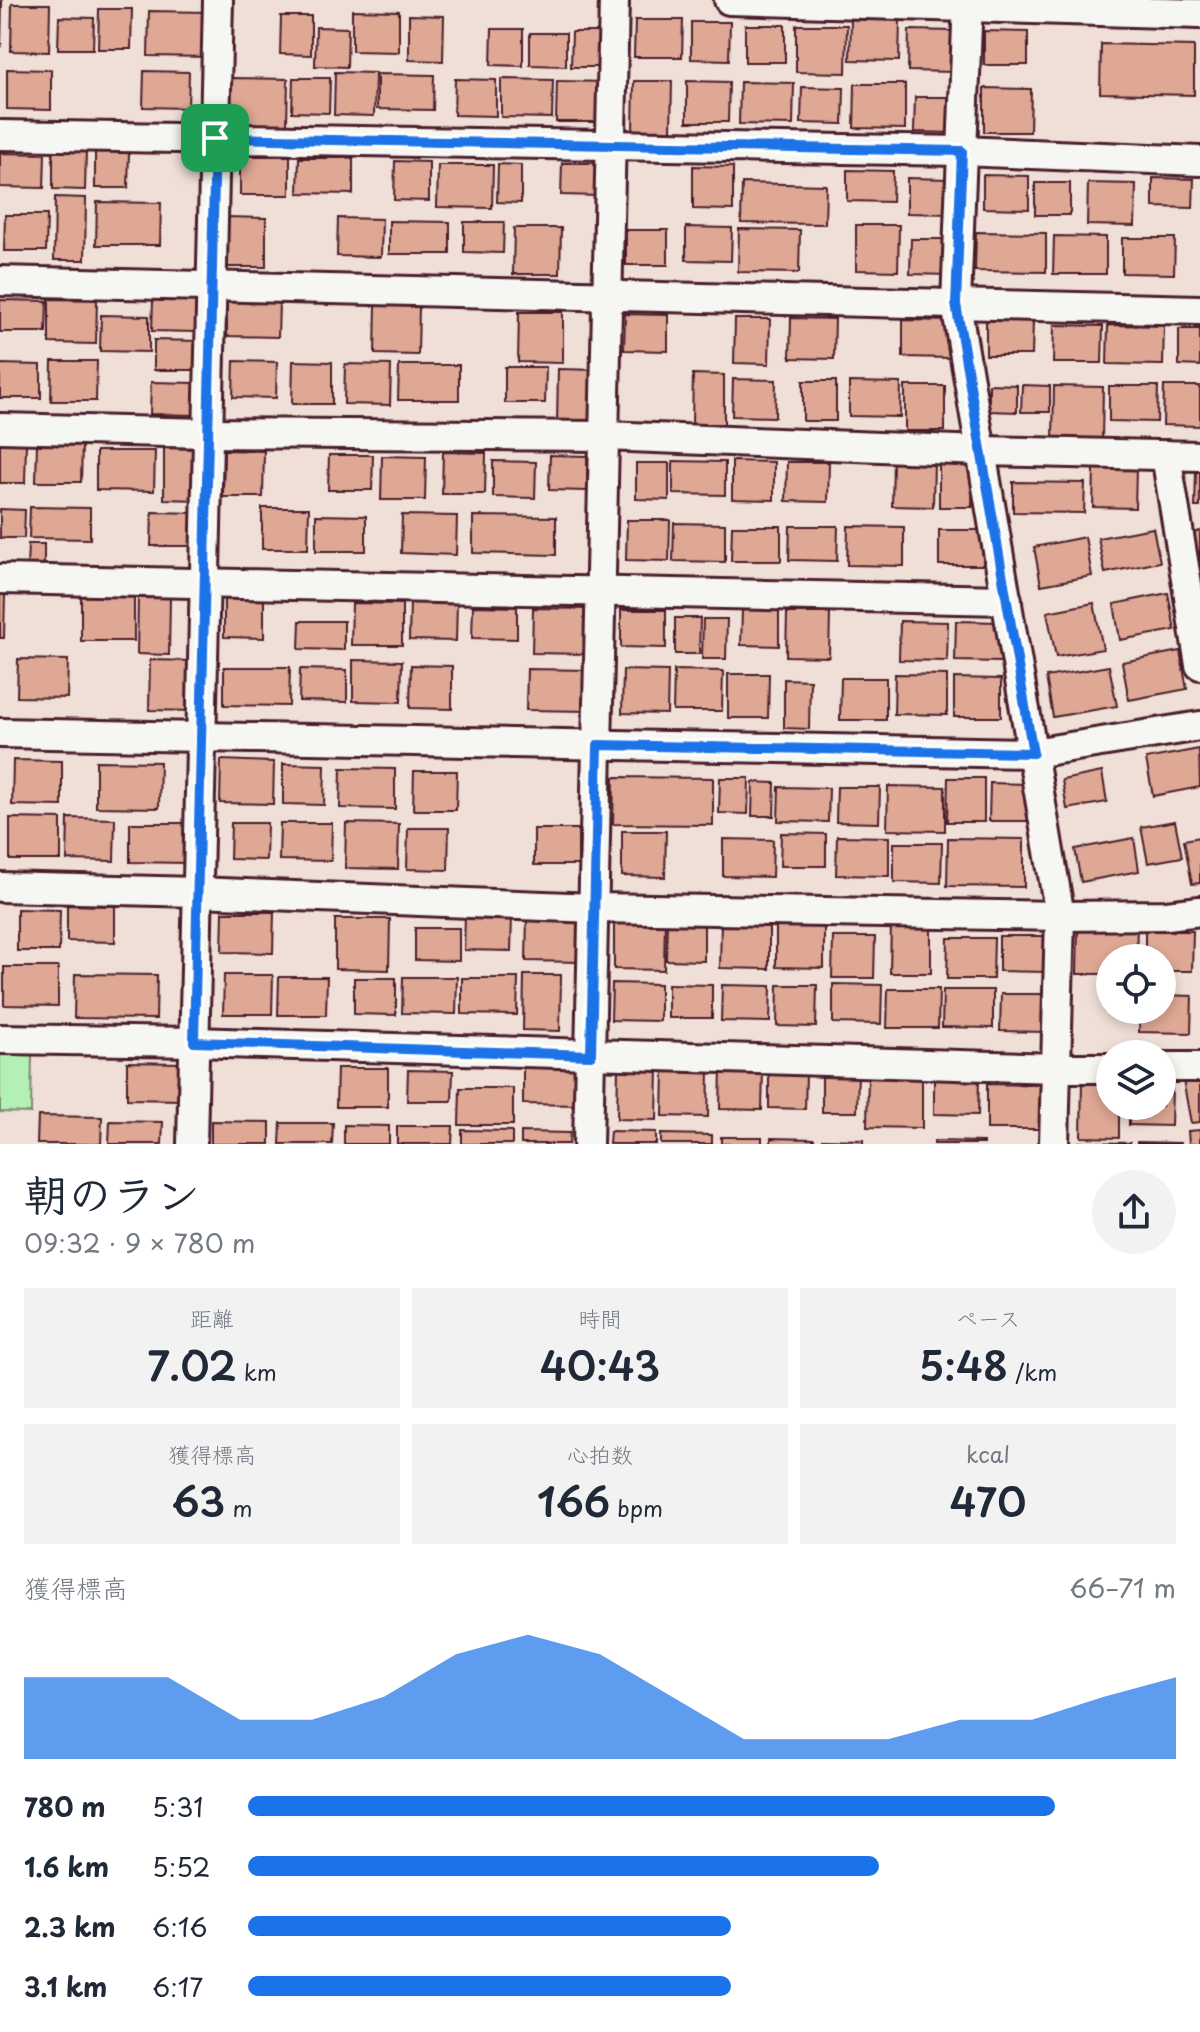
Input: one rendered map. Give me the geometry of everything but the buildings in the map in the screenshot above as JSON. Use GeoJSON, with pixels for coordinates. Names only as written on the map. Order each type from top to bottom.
{"type":"FeatureCollection","features":[{"type":"Feature","properties":{"kind":"street"},"geometry":{"type":"LineString","coordinates":[[192,1144],[218,0]]}},
{"type":"Feature","properties":{"kind":"street"},"geometry":{"type":"LineString","coordinates":[[588,1144],[614,0]]}},
{"type":"Feature","properties":{"kind":"street"},"geometry":{"type":"LineString","coordinates":[[729,0],[968,3],[1200,14]]}},
{"type":"Feature","properties":{"kind":"street"},"geometry":{"type":"LineString","coordinates":[[968,3],[956,304],[1060,916],[1054,1144]]}},
{"type":"Feature","properties":{"kind":"street"},"geometry":{"type":"LineString","coordinates":[[0,135],[962,151],[1200,161]]}},
{"type":"Feature","properties":{"kind":"street"},"geometry":{"type":"LineString","coordinates":[[0,281],[1200,310]]}},
{"type":"Feature","properties":{"kind":"street"},"geometry":{"type":"LineString","coordinates":[[0,428],[605,436],[1200,456]]}},
{"type":"Feature","properties":{"kind":"street"},"geometry":{"type":"LineString","coordinates":[[1166,455],[1200,665]]}},
{"type":"Feature","properties":{"kind":"street"},"geometry":{"type":"LineString","coordinates":[[0,579],[1007,600]]}},
{"type":"Feature","properties":{"kind":"street"},"geometry":{"type":"LineString","coordinates":[[0,733],[1033,753],[1200,726]]}},
{"type":"Feature","properties":{"kind":"street"},"geometry":{"type":"LineString","coordinates":[[0,887],[595,908],[1060,916],[1167,915],[1200,911]]}},
{"type":"Feature","properties":{"kind":"street"},"geometry":{"type":"LineString","coordinates":[[0,1039],[1096,1068]]}},
{"type":"Feature","properties":{"kind":"street"},"geometry":{"type":"LineString","coordinates":[[1176,1067],[1200,1067]]}},
{"type":"Feature","properties":{"kind":"green space"},"geometry":{"type":"Polygon","coordinates":[[[0,1052],[32,1052],[31,1113],[0,1112],[0,1052]]]}},
{"type":"Feature","properties":{"kind":"route"},"geometry":{"type":"LineString","coordinates":[[215,138],[962,151],[956,304],[1033,753],[598,745],[591,1055],[194,1042],[215,138]]}}]}
